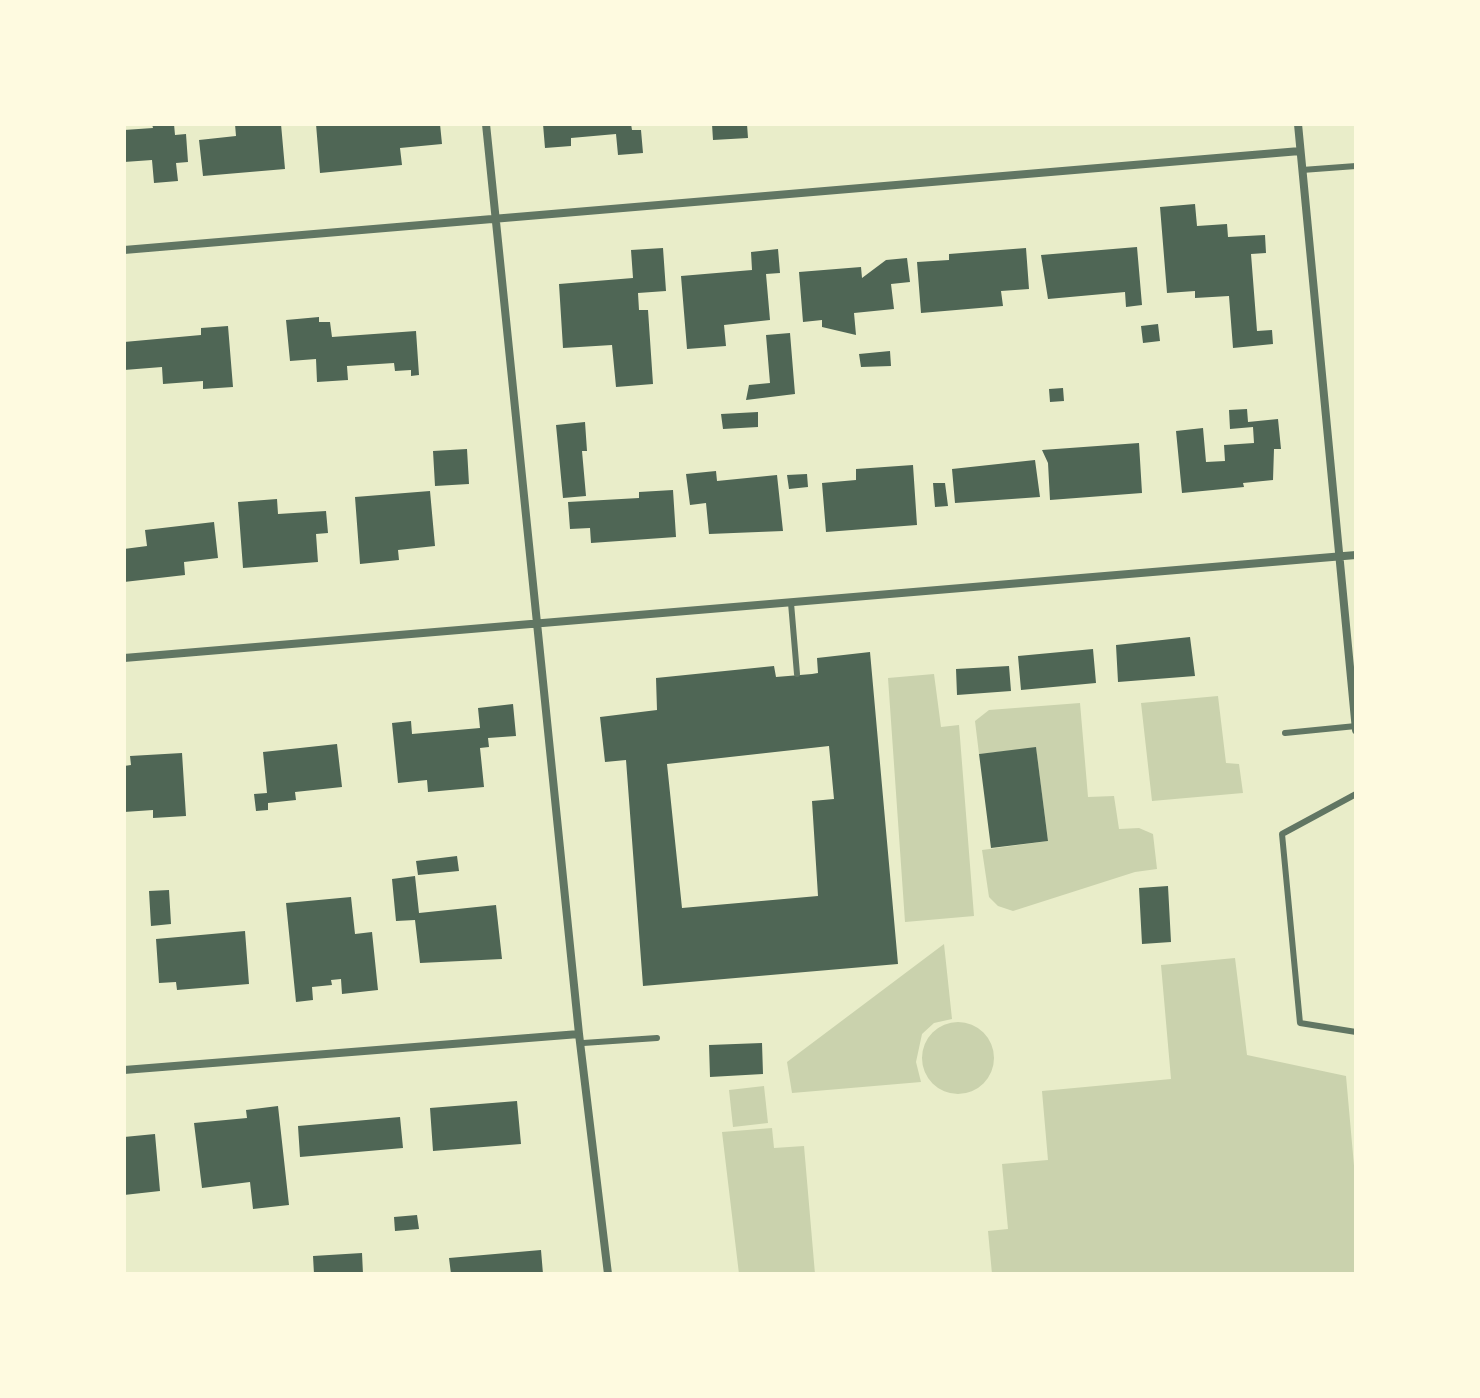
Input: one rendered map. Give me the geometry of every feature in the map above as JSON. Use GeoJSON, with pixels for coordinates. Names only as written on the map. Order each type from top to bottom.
{"type":"FeatureCollection","features":[{"type":"Feature","properties":{"kind":"street"},"geometry":{"type":"LineString","coordinates":[[486,124],[608,1274]]}},
{"type":"Feature","properties":{"kind":"street"},"geometry":{"type":"LineString","coordinates":[[1298,124],[1356,728]]}},
{"type":"Feature","properties":{"kind":"street"},"geometry":{"type":"LineString","coordinates":[[124,250],[1300,151]]}},
{"type":"Feature","properties":{"kind":"street"},"geometry":{"type":"LineString","coordinates":[[124,658],[1356,555]]}},
{"type":"Feature","properties":{"kind":"street"},"geometry":{"type":"LineString","coordinates":[[124,1070],[581,1039]]}},
{"type":"Feature","properties":{"kind":"lane"},"geometry":{"type":"LineString","coordinates":[[1302,170],[1356,166]]}},
{"type":"Feature","properties":{"kind":"lane"},"geometry":{"type":"LineString","coordinates":[[791,603],[797,674]]}},
{"type":"Feature","properties":{"kind":"lane"},"geometry":{"type":"LineString","coordinates":[[1285,733],[1356,728]]}},
{"type":"Feature","properties":{"kind":"lane"},"geometry":{"type":"LineString","coordinates":[[1356,794],[1282,834],[1300,1023],[1356,1032]]}},
{"type":"Feature","properties":{"kind":"lane"},"geometry":{"type":"LineString","coordinates":[[581,1039],[657,1038]]}},
{"type":"Feature","properties":{"kind":"green space"},"geometry":{"type":"Polygon","coordinates":[[[934,674],[941,727],[959,725],[974,916],[905,922],[888,678],[934,674]]]}},
{"type":"Feature","properties":{"kind":"green space"},"geometry":{"type":"Polygon","coordinates":[[[1218,696],[1226,763],[1239,764],[1243,793],[1152,801],[1141,703],[1218,696]]]}},
{"type":"Feature","properties":{"kind":"green space"},"geometry":{"type":"Polygon","coordinates":[[[1080,703],[1088,797],[1114,796],[1119,829],[1139,828],[1153,834],[1157,869],[1135,872],[1013,911],[998,906],[989,897],[982,850],[1048,841],[1036,748],[979,754],[975,721],[989,710],[1080,703]]]}},
{"type":"Feature","properties":{"kind":"green space"},"geometry":{"type":"Polygon","coordinates":[[[944,944],[952,1019],[934,1023],[922,1034],[916,1062],[921,1082],[792,1093],[787,1062],[944,944]]]}},
{"type":"Feature","properties":{"kind":"green space"},"geometry":{"type":"Polygon","coordinates":[[[1235,958],[1247,1055],[1346,1076],[1356,1188],[1356,1274],[992,1274],[988,1231],[1008,1229],[1002,1164],[1048,1160],[1042,1091],[1171,1079],[1161,965],[1235,958]]]}},
{"type":"Feature","properties":{"kind":"green space"},"geometry":{"type":"Polygon","coordinates":[[[958,1022],[978,1028],[988,1038],[994,1058],[988,1078],[978,1088],[958,1094],[938,1088],[928,1078],[922,1058],[928,1038],[938,1028],[958,1022]]]}},
{"type":"Feature","properties":{"kind":"green space"},"geometry":{"type":"Polygon","coordinates":[[[764,1086],[768,1123],[733,1127],[729,1090],[764,1086]]]}},
{"type":"Feature","properties":{"kind":"green space"},"geometry":{"type":"Polygon","coordinates":[[[772,1128],[774,1148],[804,1146],[815,1274],[739,1274],[722,1132],[772,1128]]]}},
{"type":"Feature","properties":{"kind":"building"},"geometry":{"type":"Polygon","coordinates":[[[152,124],[174,124],[175,135],[186,134],[188,162],[176,163],[178,181],[154,183],[152,160],[124,162],[124,130],[153,128],[152,124]]]}},
{"type":"Feature","properties":{"kind":"building"},"geometry":{"type":"Polygon","coordinates":[[[235,124],[281,124],[285,169],[203,176],[199,140],[236,136],[235,124]]]}},
{"type":"Feature","properties":{"kind":"building"},"geometry":{"type":"Polygon","coordinates":[[[316,124],[440,124],[442,144],[400,148],[402,165],[320,173],[316,124]]]}},
{"type":"Feature","properties":{"kind":"building"},"geometry":{"type":"Polygon","coordinates":[[[543,124],[631,124],[632,130],[641,130],[643,153],[618,155],[616,134],[571,138],[571,146],[545,148],[543,124]]]}},
{"type":"Feature","properties":{"kind":"building"},"geometry":{"type":"Polygon","coordinates":[[[712,124],[747,124],[748,138],[713,140],[712,124]]]}},
{"type":"Feature","properties":{"kind":"building"},"geometry":{"type":"Polygon","coordinates":[[[1195,204],[1197,226],[1227,224],[1228,237],[1265,235],[1266,253],[1251,254],[1257,331],[1272,330],[1273,344],[1233,348],[1229,296],[1195,298],[1195,291],[1167,293],[1160,207],[1195,204]]]}},
{"type":"Feature","properties":{"kind":"building"},"geometry":{"type":"Polygon","coordinates":[[[1137,247],[1142,305],[1126,307],[1125,292],[1048,299],[1041,255],[1137,247]]]}},
{"type":"Feature","properties":{"kind":"building"},"geometry":{"type":"Polygon","coordinates":[[[663,248],[666,291],[638,293],[639,310],[648,310],[653,384],[616,387],[612,345],[563,348],[559,284],[633,278],[631,250],[663,248]]]}},
{"type":"Feature","properties":{"kind":"building"},"geometry":{"type":"Polygon","coordinates":[[[1026,248],[1029,289],[1001,291],[1003,306],[921,313],[917,262],[949,260],[949,254],[1026,248]]]}},
{"type":"Feature","properties":{"kind":"building"},"geometry":{"type":"Polygon","coordinates":[[[778,249],[780,273],[766,274],[770,320],[724,325],[726,346],[687,349],[681,276],[752,270],[751,252],[778,249]]]}},
{"type":"Feature","properties":{"kind":"building"},"geometry":{"type":"Polygon","coordinates":[[[907,258],[910,282],[891,284],[894,309],[854,313],[856,335],[822,327],[822,320],[803,322],[799,272],[861,267],[862,278],[886,260],[907,258]]]}},
{"type":"Feature","properties":{"kind":"building"},"geometry":{"type":"Polygon","coordinates":[[[319,317],[319,322],[330,322],[332,337],[416,331],[419,375],[411,376],[411,370],[395,371],[394,363],[347,366],[348,380],[317,382],[316,359],[290,361],[286,320],[319,317]]]}},
{"type":"Feature","properties":{"kind":"building"},"geometry":{"type":"Polygon","coordinates":[[[1158,324],[1160,341],[1143,343],[1141,326],[1158,324]]]}},
{"type":"Feature","properties":{"kind":"building"},"geometry":{"type":"Polygon","coordinates":[[[228,326],[233,387],[203,389],[203,381],[163,384],[162,367],[124,370],[124,342],[201,335],[201,328],[228,326]]]}},
{"type":"Feature","properties":{"kind":"building"},"geometry":{"type":"Polygon","coordinates":[[[790,333],[795,394],[746,400],[749,385],[770,383],[766,335],[790,333]]]}},
{"type":"Feature","properties":{"kind":"building"},"geometry":{"type":"Polygon","coordinates":[[[890,351],[891,366],[861,367],[859,354],[890,351]]]}},
{"type":"Feature","properties":{"kind":"building"},"geometry":{"type":"Polygon","coordinates":[[[1063,388],[1064,401],[1050,402],[1049,389],[1063,388]]]}},
{"type":"Feature","properties":{"kind":"building"},"geometry":{"type":"Polygon","coordinates":[[[1247,409],[1248,422],[1278,419],[1281,449],[1274,449],[1273,480],[1243,483],[1244,487],[1182,493],[1176,431],[1203,428],[1206,462],[1225,461],[1224,445],[1254,443],[1253,427],[1230,429],[1229,410],[1247,409]]]}},
{"type":"Feature","properties":{"kind":"building"},"geometry":{"type":"Polygon","coordinates":[[[758,412],[758,427],[723,429],[721,414],[758,412]]]}},
{"type":"Feature","properties":{"kind":"building"},"geometry":{"type":"Polygon","coordinates":[[[585,422],[587,451],[582,451],[586,496],[563,498],[556,425],[585,422]]]}},
{"type":"Feature","properties":{"kind":"building"},"geometry":{"type":"Polygon","coordinates":[[[1139,443],[1142,493],[1050,500],[1048,463],[1042,450],[1139,443]]]}},
{"type":"Feature","properties":{"kind":"building"},"geometry":{"type":"Polygon","coordinates":[[[467,449],[469,484],[435,486],[433,451],[467,449]]]}},
{"type":"Feature","properties":{"kind":"building"},"geometry":{"type":"Polygon","coordinates":[[[1035,460],[1040,497],[955,503],[952,469],[1035,460]]]}},
{"type":"Feature","properties":{"kind":"building"},"geometry":{"type":"Polygon","coordinates":[[[913,465],[917,525],[826,532],[822,483],[856,480],[856,469],[913,465]]]}},
{"type":"Feature","properties":{"kind":"building"},"geometry":{"type":"Polygon","coordinates":[[[716,471],[717,481],[777,475],[783,531],[709,534],[706,503],[690,505],[686,474],[716,471]]]}},
{"type":"Feature","properties":{"kind":"building"},"geometry":{"type":"Polygon","coordinates":[[[807,474],[808,487],[789,489],[787,475],[807,474]]]}},
{"type":"Feature","properties":{"kind":"building"},"geometry":{"type":"Polygon","coordinates":[[[933,483],[945,483],[948,506],[935,507],[933,483]]]}},
{"type":"Feature","properties":{"kind":"building"},"geometry":{"type":"Polygon","coordinates":[[[673,490],[676,537],[591,543],[590,528],[570,529],[568,502],[639,498],[639,492],[673,490]]]}},
{"type":"Feature","properties":{"kind":"building"},"geometry":{"type":"Polygon","coordinates":[[[430,491],[435,546],[398,550],[399,560],[360,564],[355,497],[430,491]]]}},
{"type":"Feature","properties":{"kind":"building"},"geometry":{"type":"Polygon","coordinates":[[[277,499],[278,514],[326,511],[328,533],[316,534],[318,562],[243,568],[238,502],[277,499]]]}},
{"type":"Feature","properties":{"kind":"building"},"geometry":{"type":"Polygon","coordinates":[[[214,522],[218,558],[184,562],[185,575],[124,582],[124,549],[147,546],[145,530],[214,522]]]}},
{"type":"Feature","properties":{"kind":"building"},"geometry":{"type":"Polygon","coordinates":[[[1190,637],[1195,676],[1118,682],[1116,645],[1190,637]]]}},
{"type":"Feature","properties":{"kind":"building"},"geometry":{"type":"Polygon","coordinates":[[[1093,649],[1096,683],[1021,690],[1018,656],[1093,649]]]}},
{"type":"Feature","properties":{"kind":"building"},"geometry":{"type":"Polygon","coordinates":[[[870,652],[898,964],[643,986],[626,760],[605,762],[600,717],[657,710],[656,678],[774,666],[776,677],[812,674],[818,673],[817,658],[870,652]],[[829,746],[667,764],[682,908],[818,896],[812,801],[834,799],[829,746]]]}},
{"type":"Feature","properties":{"kind":"building"},"geometry":{"type":"Polygon","coordinates":[[[1009,666],[1011,691],[957,695],[956,669],[1009,666]]]}},
{"type":"Feature","properties":{"kind":"building"},"geometry":{"type":"Polygon","coordinates":[[[513,704],[516,736],[488,738],[489,747],[480,748],[484,787],[428,792],[427,780],[398,783],[392,723],[411,721],[412,734],[480,728],[478,708],[513,704]]]}},
{"type":"Feature","properties":{"kind":"building"},"geometry":{"type":"Polygon","coordinates":[[[337,744],[342,787],[295,792],[296,800],[268,803],[268,810],[256,811],[254,794],[267,793],[263,752],[337,744]]]}},
{"type":"Feature","properties":{"kind":"building"},"geometry":{"type":"Polygon","coordinates":[[[1036,747],[1048,841],[991,848],[979,754],[1036,747]]]}},
{"type":"Feature","properties":{"kind":"building"},"geometry":{"type":"Polygon","coordinates":[[[182,753],[186,816],[153,818],[153,810],[124,812],[124,766],[131,765],[130,756],[182,753]]]}},
{"type":"Feature","properties":{"kind":"building"},"geometry":{"type":"Polygon","coordinates":[[[457,856],[459,871],[418,875],[416,861],[457,856]]]}},
{"type":"Feature","properties":{"kind":"building"},"geometry":{"type":"Polygon","coordinates":[[[415,876],[419,913],[496,905],[502,959],[420,963],[415,920],[396,921],[392,879],[415,876]]]}},
{"type":"Feature","properties":{"kind":"building"},"geometry":{"type":"Polygon","coordinates":[[[1168,886],[1171,942],[1142,944],[1139,888],[1168,886]]]}},
{"type":"Feature","properties":{"kind":"building"},"geometry":{"type":"Polygon","coordinates":[[[169,890],[171,924],[151,926],[149,891],[169,890]]]}},
{"type":"Feature","properties":{"kind":"building"},"geometry":{"type":"Polygon","coordinates":[[[351,897],[355,934],[372,932],[378,990],[342,994],[341,979],[331,980],[332,985],[312,987],[313,1000],[296,1002],[286,903],[351,897]]]}},
{"type":"Feature","properties":{"kind":"building"},"geometry":{"type":"Polygon","coordinates":[[[245,931],[249,984],[177,990],[176,982],[159,983],[156,939],[245,931]]]}},
{"type":"Feature","properties":{"kind":"building"},"geometry":{"type":"Polygon","coordinates":[[[762,1043],[763,1074],[710,1077],[709,1045],[762,1043]]]}},
{"type":"Feature","properties":{"kind":"building"},"geometry":{"type":"Polygon","coordinates":[[[517,1101],[521,1144],[433,1151],[430,1108],[517,1101]]]}},
{"type":"Feature","properties":{"kind":"building"},"geometry":{"type":"Polygon","coordinates":[[[278,1106],[289,1205],[253,1209],[250,1182],[202,1188],[194,1123],[247,1118],[246,1110],[278,1106]]]}},
{"type":"Feature","properties":{"kind":"building"},"geometry":{"type":"Polygon","coordinates":[[[400,1117],[403,1148],[300,1157],[298,1126],[400,1117]]]}},
{"type":"Feature","properties":{"kind":"building"},"geometry":{"type":"Polygon","coordinates":[[[155,1134],[160,1191],[124,1195],[124,1137],[155,1134]]]}},
{"type":"Feature","properties":{"kind":"building"},"geometry":{"type":"Polygon","coordinates":[[[417,1215],[419,1229],[395,1231],[394,1217],[417,1215]]]}},
{"type":"Feature","properties":{"kind":"building"},"geometry":{"type":"Polygon","coordinates":[[[541,1250],[543,1274],[451,1274],[449,1258],[541,1250]]]}},
{"type":"Feature","properties":{"kind":"building"},"geometry":{"type":"Polygon","coordinates":[[[362,1253],[363,1274],[314,1274],[313,1256],[362,1253]]]}}]}
